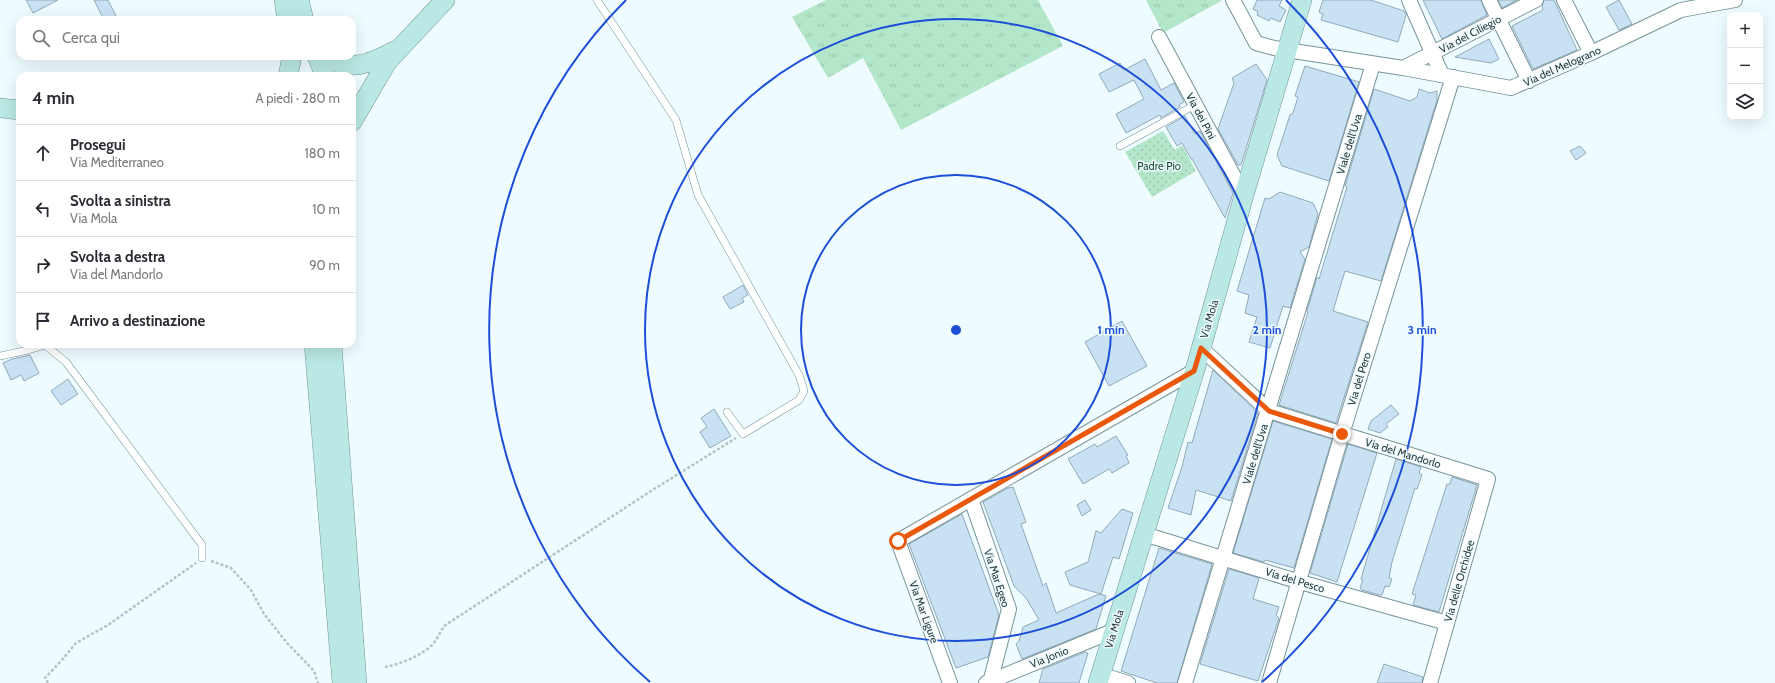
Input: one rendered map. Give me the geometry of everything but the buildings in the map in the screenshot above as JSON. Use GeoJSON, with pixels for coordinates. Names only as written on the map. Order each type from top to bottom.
{"type":"FeatureCollection","features":[{"type":"Feature","properties":{"kind":"street"},"geometry":{"type":"LineString","coordinates":[[284,0],[286,16]]}},
{"type":"Feature","properties":{"kind":"street"},"geometry":{"type":"LineString","coordinates":[[298,0],[303,16]]}},
{"type":"Feature","properties":{"kind":"street"},"geometry":{"type":"LineString","coordinates":[[356,115],[387,62],[444,0]]}},
{"type":"Feature","properties":{"kind":"street","name":"Via del Melograno"},"geometry":{"type":"LineString","coordinates":[[1232,0],[1256,43],[1274,48],[1403,68],[1511,88],[1681,10],[1735,0]]}},
{"type":"Feature","properties":{"kind":"street","name":"Via Mola"},"geometry":{"type":"LineString","coordinates":[[1099,679],[1201,348],[1244,195],[1302,0]]}},
{"type":"Feature","properties":{"kind":"street"},"geometry":{"type":"LineString","coordinates":[[1409,0],[1433,54],[1448,76]]}},
{"type":"Feature","properties":{"kind":"street"},"geometry":{"type":"LineString","coordinates":[[1489,0],[1529,81]]}},
{"type":"Feature","properties":{"kind":"street","name":"Via del Ciliegio"},"geometry":{"type":"LineString","coordinates":[[1403,68],[1536,0]]}},
{"type":"Feature","properties":{"kind":"street"},"geometry":{"type":"LineString","coordinates":[[1564,0],[1590,53]]}},
{"type":"Feature","properties":{"kind":"street","name":"Via dei Pini"},"geometry":{"type":"LineString","coordinates":[[1159,36],[1244,195]]}},
{"type":"Feature","properties":{"kind":"street"},"geometry":{"type":"LineString","coordinates":[[332,60],[345,66],[361,65],[375,61],[402,46]]}},
{"type":"Feature","properties":{"kind":"street"},"geometry":{"type":"LineString","coordinates":[[289,72],[291,60]]}},
{"type":"Feature","properties":{"kind":"street"},"geometry":{"type":"LineString","coordinates":[[319,60],[323,72]]}},
{"type":"Feature","properties":{"kind":"street"},"geometry":{"type":"LineString","coordinates":[[356,78],[387,62]]}},
{"type":"Feature","properties":{"kind":"street","name":"Viale dell'Uva"},"geometry":{"type":"LineString","coordinates":[[1185,683],[1222,558],[1269,411],[1373,64]]}},
{"type":"Feature","properties":{"kind":"street","name":"Via del Pero"},"geometry":{"type":"LineString","coordinates":[[1269,683],[1448,76]]}},
{"type":"Feature","properties":{"kind":"street"},"geometry":{"type":"LineString","coordinates":[[0,108],[16,110]]}},
{"type":"Feature","properties":{"kind":"street"},"geometry":{"type":"LineString","coordinates":[[314,348],[342,683]]}},
{"type":"Feature","properties":{"kind":"street"},"geometry":{"type":"LineString","coordinates":[[332,348],[357,683]]}},
{"type":"Feature","properties":{"kind":"street","name":"Via del Mandorlo"},"geometry":{"type":"LineString","coordinates":[[1201,348],[1269,411],[1488,479]]}},
{"type":"Feature","properties":{"kind":"street"},"geometry":{"type":"LineString","coordinates":[[970,499],[1194,371]]}},
{"type":"Feature","properties":{"kind":"street","name":"Via delle Orchidee"},"geometry":{"type":"LineString","coordinates":[[1430,683],[1488,479]]}},
{"type":"Feature","properties":{"kind":"street","name":"Via Mar Ligure"},"geometry":{"type":"LineString","coordinates":[[950,683],[898,541],[970,499]]}},
{"type":"Feature","properties":{"kind":"street","name":"Via Mar Egeo"},"geometry":{"type":"LineString","coordinates":[[970,499],[1009,609],[989,682]]}},
{"type":"Feature","properties":{"kind":"street","name":"Via del Pesco"},"geometry":{"type":"LineString","coordinates":[[1144,534],[1300,582],[1447,623]]}},
{"type":"Feature","properties":{"kind":"street","name":"Via Jonio"},"geometry":{"type":"LineString","coordinates":[[989,682],[1113,632]]}},
{"type":"Feature","properties":{"kind":"street"},"geometry":{"type":"LineString","coordinates":[[1099,679],[1128,683]]}},
{"type":"Feature","properties":{"kind":"lane"},"geometry":{"type":"LineString","coordinates":[[597,0],[676,120],[698,195],[799,375],[803,386],[804,391],[799,400],[743,434],[727,412]]}},
{"type":"Feature","properties":{"kind":"lane"},"geometry":{"type":"LineString","coordinates":[[1120,146],[1196,105]]}},
{"type":"Feature","properties":{"kind":"lane"},"geometry":{"type":"LineString","coordinates":[[0,356],[35,348]]}},
{"type":"Feature","properties":{"kind":"lane"},"geometry":{"type":"LineString","coordinates":[[50,348],[66,362],[202,544],[202,558]]}},
{"type":"Feature","properties":{"kind":"path"},"geometry":{"type":"LineString","coordinates":[[384,667],[402,663],[424,650],[432,644],[444,626],[651,491],[743,434]]}},
{"type":"Feature","properties":{"kind":"path"},"geometry":{"type":"LineString","coordinates":[[48,683],[45,678],[76,643],[108,625],[202,558],[231,568],[251,590],[264,614],[287,643],[314,671],[318,683]]}},
{"type":"Feature","properties":{"kind":"green space"},"geometry":{"type":"Polygon","coordinates":[[[826,0],[1038,0],[1063,46],[901,130],[863,58],[828,78],[792,17],[826,0]]]}},
{"type":"Feature","properties":{"kind":"green space"},"geometry":{"type":"Polygon","coordinates":[[[1146,0],[1221,0],[1221,1],[1163,33],[1146,0]]]}},
{"type":"Feature","properties":{"kind":"green space","name":"Padre Pio"},"geometry":{"type":"Polygon","coordinates":[[[1163,131],[1175,150],[1182,145],[1196,171],[1152,197],[1125,152],[1163,131]]]}},
{"type":"Feature","properties":{"kind":"route"},"geometry":{"type":"LineString","coordinates":[[898,541],[1194,371],[1201,348],[1269,411],[1342,434]]}}]}
